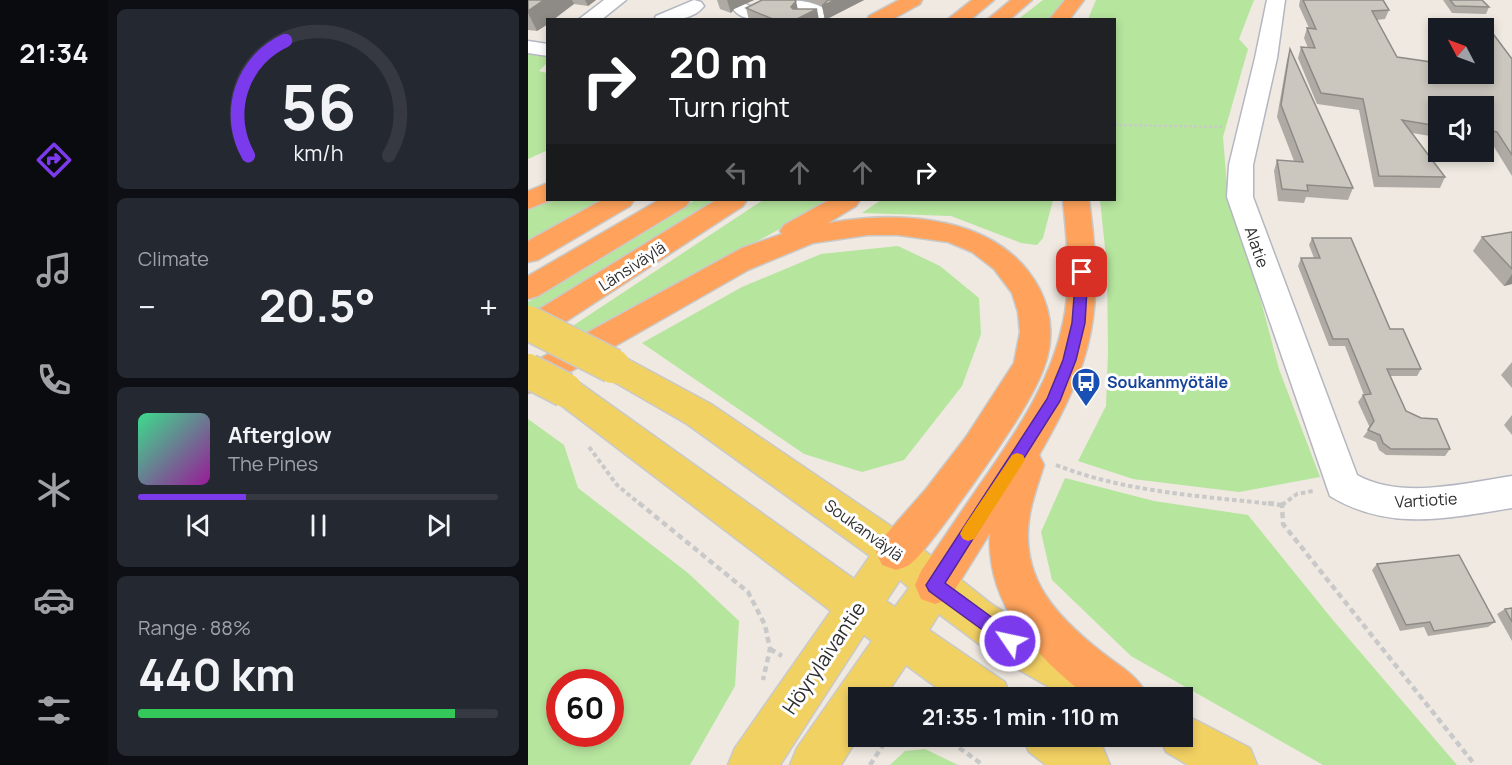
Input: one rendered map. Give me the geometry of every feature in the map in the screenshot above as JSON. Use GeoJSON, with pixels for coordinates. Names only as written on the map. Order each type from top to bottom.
{"type":"FeatureCollection","features":[{"type":"Feature","properties":{"kind":"highway"},"geometry":{"type":"LineString","coordinates":[[959,18],[985,0]]}},
{"type":"Feature","properties":{"kind":"highway"},"geometry":{"type":"LineString","coordinates":[[999,18],[1023,0]]}},
{"type":"Feature","properties":{"kind":"highway"},"geometry":{"type":"LineString","coordinates":[[1060,18],[1075,0]]}},
{"type":"Feature","properties":{"kind":"highway"},"geometry":{"type":"LineString","coordinates":[[1079,18],[1086,0]]}},
{"type":"Feature","properties":{"kind":"highway"},"geometry":{"type":"LineString","coordinates":[[881,18],[922,3]]}},
{"type":"Feature","properties":{"kind":"highway"},"geometry":{"type":"LineString","coordinates":[[911,18],[922,3]]}},
{"type":"Feature","properties":{"kind":"highway"},"geometry":{"type":"LineString","coordinates":[[528,201],[546,192]]}},
{"type":"Feature","properties":{"kind":"highway"},"geometry":{"type":"LineString","coordinates":[[528,253],[619,201]]}},
{"type":"Feature","properties":{"kind":"highway","name":"Länsiväylä"},"geometry":{"type":"LineString","coordinates":[[528,289],[675,201]]}},
{"type":"Feature","properties":{"kind":"highway","name":"Länsiväylä"},"geometry":{"type":"LineString","coordinates":[[528,331],[732,201]]}},
{"type":"Feature","properties":{"kind":"highway"},"geometry":{"type":"LineString","coordinates":[[528,380],[845,201]]}},
{"type":"Feature","properties":{"kind":"highway"},"geometry":{"type":"LineString","coordinates":[[934,585],[1037,429],[1053,401],[1070,360],[1079,323],[1082,290],[1082,254],[1076,201]]}},
{"type":"Feature","properties":{"kind":"highway"},"geometry":{"type":"LineString","coordinates":[[733,265],[812,235],[867,227],[910,226],[942,231],[975,243],[1003,261],[1017,275],[1035,317],[1035,337],[1030,364],[987,434],[942,499],[896,552]]}},
{"type":"Feature","properties":{"kind":"highway"},"geometry":{"type":"LineString","coordinates":[[1037,429],[1011,516],[1009,547],[1021,600],[1052,640],[1112,687]]}},
{"type":"Feature","properties":{"kind":"main road","name":"Soukanväylä"},"geometry":{"type":"LineString","coordinates":[[528,323],[699,414],[896,552],[934,585],[1010,641],[1092,687]]}},
{"type":"Feature","properties":{"kind":"main road"},"geometry":{"type":"LineString","coordinates":[[528,371],[565,390],[859,607],[973,687]]}},
{"type":"Feature","properties":{"kind":"main road","name":"Höyrylaivantie"},"geometry":{"type":"LineString","coordinates":[[752,765],[896,552]]}},
{"type":"Feature","properties":{"kind":"main road"},"geometry":{"type":"LineString","coordinates":[[865,687],[934,585]]}},
{"type":"Feature","properties":{"kind":"main road"},"geometry":{"type":"LineString","coordinates":[[814,765],[848,713]]}},
{"type":"Feature","properties":{"kind":"main road"},"geometry":{"type":"LineString","coordinates":[[1193,742],[1233,765]]}},
{"type":"Feature","properties":{"kind":"main road"},"geometry":{"type":"LineString","coordinates":[[1061,747],[1086,765]]}},
{"type":"Feature","properties":{"kind":"street"},"geometry":{"type":"LineString","coordinates":[[590,18],[617,0]]}},
{"type":"Feature","properties":{"kind":"street"},"geometry":{"type":"LineString","coordinates":[[762,18],[744,12],[774,0]]}},
{"type":"Feature","properties":{"kind":"street"},"geometry":{"type":"LineString","coordinates":[[786,0],[819,13],[810,18]]}},
{"type":"Feature","properties":{"kind":"street","name":"Alatie"},"geometry":{"type":"LineString","coordinates":[[1276,0],[1266,58],[1241,165],[1240,197],[1343,485]]}},
{"type":"Feature","properties":{"kind":"street"},"geometry":{"type":"LineString","coordinates":[[667,18],[695,2]]}},
{"type":"Feature","properties":{"kind":"street"},"geometry":{"type":"LineString","coordinates":[[528,47],[546,50]]}},
{"type":"Feature","properties":{"kind":"street","name":"Vartiotie"},"geometry":{"type":"LineString","coordinates":[[1343,485],[1355,495],[1375,501],[1431,502],[1512,492]]}},
{"type":"Feature","properties":{"kind":"path"},"geometry":{"type":"LineString","coordinates":[[1116,125],[1249,128]]}},
{"type":"Feature","properties":{"kind":"path"},"geometry":{"type":"LineString","coordinates":[[582,438],[617,485],[748,592],[765,625],[770,649]]}},
{"type":"Feature","properties":{"kind":"path"},"geometry":{"type":"LineString","coordinates":[[1064,468],[1089,478],[1123,486],[1282,505],[1297,494],[1343,485]]}},
{"type":"Feature","properties":{"kind":"path"},"geometry":{"type":"LineString","coordinates":[[1282,505],[1283,524],[1475,765]]}},
{"type":"Feature","properties":{"kind":"path"},"geometry":{"type":"LineString","coordinates":[[870,765],[881,747]]}},
{"type":"Feature","properties":{"kind":"path"},"geometry":{"type":"LineString","coordinates":[[958,747],[983,765]]}},
{"type":"Feature","properties":{"kind":"green space"},"geometry":{"type":"Polygon","coordinates":[[[1043,0],[1068,0],[1052,18],[1020,18],[1043,0]]]}},
{"type":"Feature","properties":{"kind":"green space"},"geometry":{"type":"Polygon","coordinates":[[[1096,0],[1254,0],[1239,39],[1248,49],[1223,137],[1227,186],[1248,252],[1279,369],[1320,477],[1239,492],[1133,479],[1078,461],[1106,406],[1107,267],[1100,201],[1116,201],[1116,18],[1088,18],[1096,0]]]}},
{"type":"Feature","properties":{"kind":"green space"},"geometry":{"type":"Polygon","coordinates":[[[528,54],[546,57],[546,64],[539,71],[546,73],[546,151],[528,159],[528,54]]]}},
{"type":"Feature","properties":{"kind":"green space"},"geometry":{"type":"Polygon","coordinates":[[[546,201],[601,201],[528,241],[528,208],[546,201]]]}},
{"type":"Feature","properties":{"kind":"green space"},"geometry":{"type":"Polygon","coordinates":[[[693,201],[712,201],[528,316],[528,302],[693,201]]]}},
{"type":"Feature","properties":{"kind":"green space"},"geometry":{"type":"Polygon","coordinates":[[[761,201],[830,201],[588,335],[571,327],[761,201]]]}},
{"type":"Feature","properties":{"kind":"green space"},"geometry":{"type":"Polygon","coordinates":[[[880,201],[1053,201],[1043,238],[1037,245],[1021,243],[951,216],[862,213],[880,201]]]}},
{"type":"Feature","properties":{"kind":"green space"},"geometry":{"type":"Polygon","coordinates":[[[898,246],[940,266],[979,298],[981,334],[962,386],[904,460],[862,472],[804,454],[642,343],[742,287],[821,254],[898,246]]]}},
{"type":"Feature","properties":{"kind":"green space"},"geometry":{"type":"Polygon","coordinates":[[[528,419],[564,445],[578,488],[688,573],[739,621],[735,686],[690,765],[528,765],[528,419]]]}},
{"type":"Feature","properties":{"kind":"green space"},"geometry":{"type":"Polygon","coordinates":[[[1065,478],[1154,501],[1248,515],[1332,619],[1457,765],[1323,765],[1193,691],[1193,687],[1186,687],[1131,656],[1052,580],[1041,532],[1065,478]]]}},
{"type":"Feature","properties":{"kind":"green space"},"geometry":{"type":"Polygon","coordinates":[[[925,749],[958,765],[890,765],[905,751],[925,749]]]}},
{"type":"Feature","properties":{"kind":"building"},"geometry":{"type":"Polygon","coordinates":[[[528,0],[544,0],[528,11],[528,0]]]}},
{"type":"Feature","properties":{"kind":"building"},"geometry":{"type":"Polygon","coordinates":[[[762,0],[795,0],[791,7],[793,9],[817,9],[799,18],[770,18],[746,8],[762,0]]]}},
{"type":"Feature","properties":{"kind":"building"},"geometry":{"type":"Polygon","coordinates":[[[1303,0],[1383,0],[1389,10],[1372,11],[1397,57],[1428,62],[1428,84],[1494,84],[1494,35],[1512,59],[1512,155],[1497,132],[1494,131],[1494,96],[1428,96],[1428,124],[1402,120],[1428,154],[1428,162],[1434,162],[1445,177],[1379,176],[1363,99],[1321,93],[1301,47],[1315,48],[1307,28],[1316,29],[1303,0]]]}},
{"type":"Feature","properties":{"kind":"building"},"geometry":{"type":"Polygon","coordinates":[[[1450,0],[1482,0],[1489,7],[1455,6],[1450,0]]]}},
{"type":"Feature","properties":{"kind":"building"},"geometry":{"type":"Polygon","coordinates":[[[1290,49],[1353,188],[1307,185],[1308,191],[1282,189],[1277,160],[1303,162],[1281,105],[1290,49]]]}},
{"type":"Feature","properties":{"kind":"building"},"geometry":{"type":"Polygon","coordinates":[[[1512,232],[1512,269],[1482,237],[1512,232]]]}},
{"type":"Feature","properties":{"kind":"building"},"geometry":{"type":"Polygon","coordinates":[[[1312,238],[1351,238],[1390,329],[1403,329],[1421,369],[1387,369],[1406,411],[1421,418],[1437,419],[1450,449],[1391,449],[1383,443],[1380,435],[1368,430],[1374,421],[1363,395],[1371,394],[1348,339],[1333,339],[1301,258],[1320,258],[1312,238]]]}},
{"type":"Feature","properties":{"kind":"building"},"geometry":{"type":"Polygon","coordinates":[[[1459,555],[1495,622],[1434,631],[1430,622],[1406,625],[1377,564],[1459,555]]]}},
{"type":"Feature","properties":{"kind":"building"},"geometry":{"type":"Polygon","coordinates":[[[1512,608],[1512,622],[1505,609],[1512,608]]]}},
{"type":"Feature","properties":{"kind":"slow traffic"},"geometry":{"type":"LineString","coordinates":[[968,534],[1017,459]]}},
{"type":"Feature","properties":{"kind":"place","name":"Soukanmyötäle"},"geometry":{"type":"Point","coordinates":[1086,408]}},
{"type":"Feature","properties":{"kind":"route"},"geometry":{"type":"LineString","coordinates":[[1010,641],[934,585],[1053,401],[1070,360],[1079,323],[1082,272]]}}]}
